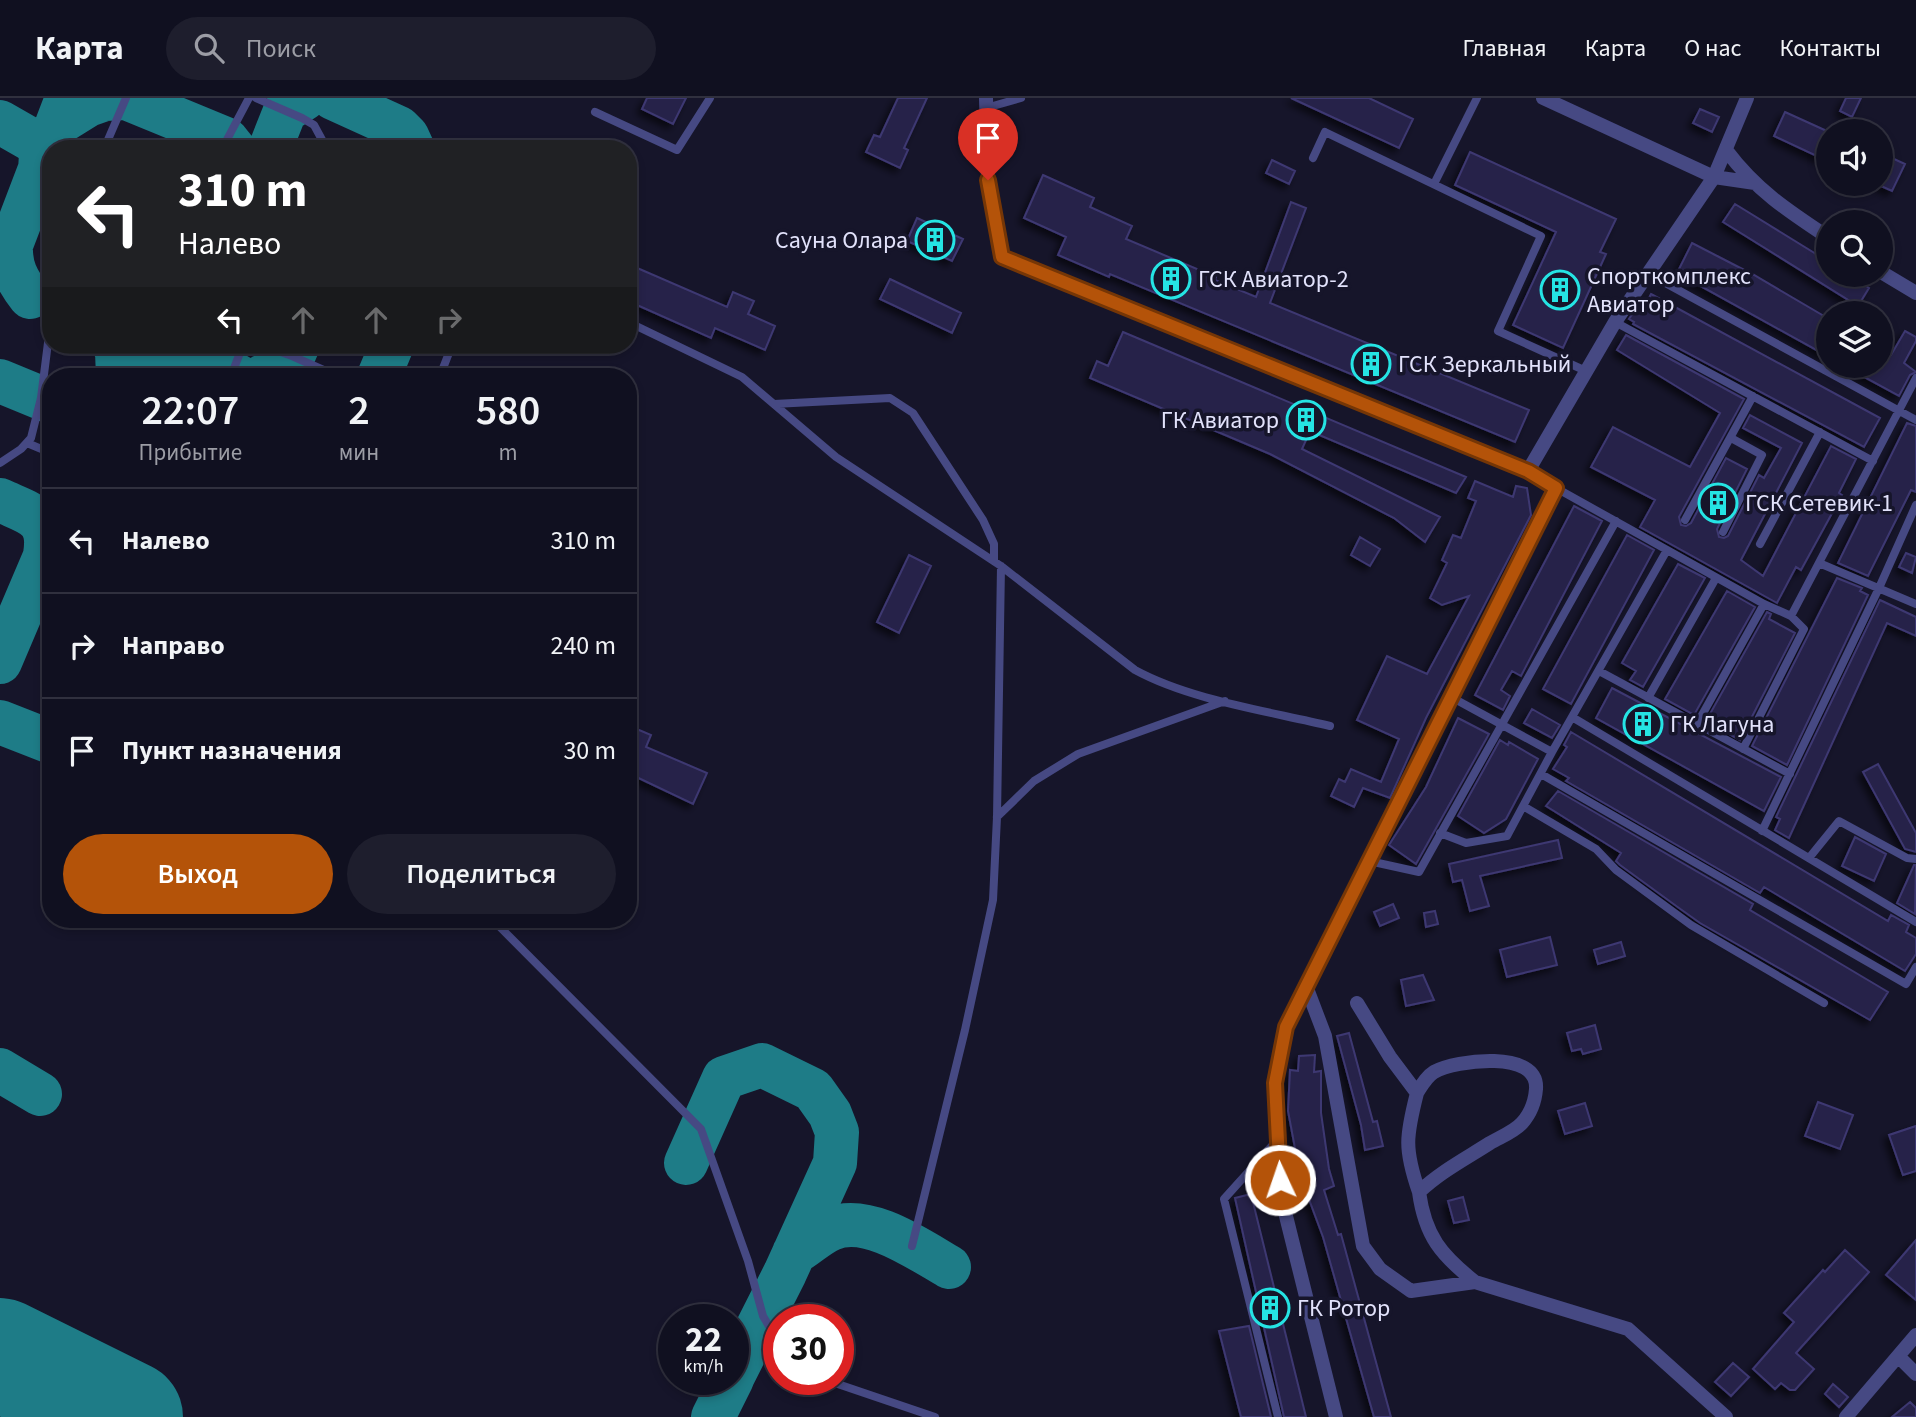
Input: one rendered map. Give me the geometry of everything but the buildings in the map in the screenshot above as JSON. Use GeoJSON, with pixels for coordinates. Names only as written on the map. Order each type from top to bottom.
{"type":"FeatureCollection","features":[{"type":"Feature","properties":{"kind":"street"},"geometry":{"type":"LineString","coordinates":[[1543,98],[1714,177],[1755,183]]}},
{"type":"Feature","properties":{"kind":"street"},"geometry":{"type":"LineString","coordinates":[[1528,471],[1615,321],[1714,177],[1747,98]]}},
{"type":"Feature","properties":{"kind":"street"},"geometry":{"type":"LineString","coordinates":[[986,103],[988,180],[1002,257],[1528,471],[1556,488],[1286,1027],[1275,1083],[1282,1200],[1336,1417]]}},
{"type":"Feature","properties":{"kind":"street"},"geometry":{"type":"LineString","coordinates":[[1726,150],[1777,204],[1816,230]]}},
{"type":"Feature","properties":{"kind":"street"},"geometry":{"type":"LineString","coordinates":[[1893,279],[1916,293]]}},
{"type":"Feature","properties":{"kind":"street"},"geometry":{"type":"LineString","coordinates":[[1307,986],[1325,1036],[1363,1246],[1380,1269],[1411,1291],[1475,1282]]}},
{"type":"Feature","properties":{"kind":"street"},"geometry":{"type":"LineString","coordinates":[[1357,1003],[1390,1057],[1417,1093]]}},
{"type":"Feature","properties":{"kind":"street"},"geometry":{"type":"LineString","coordinates":[[1419,1192],[1435,1177],[1520,1125],[1533,1107],[1536,1085],[1528,1068],[1512,1062],[1462,1062],[1427,1077],[1417,1093],[1407,1130],[1409,1163],[1419,1192],[1422,1217],[1433,1241],[1475,1282],[1628,1329],[1726,1417]]}},
{"type":"Feature","properties":{"kind":"street"},"geometry":{"type":"LineString","coordinates":[[1846,1417],[1916,1335]]}},
{"type":"Feature","properties":{"kind":"street"},"geometry":{"type":"LineString","coordinates":[[1899,1357],[1916,1374]]}},
{"type":"Feature","properties":{"kind":"lane"},"geometry":{"type":"LineString","coordinates":[[108,140],[126,98]]}},
{"type":"Feature","properties":{"kind":"lane"},"geometry":{"type":"LineString","coordinates":[[227,140],[250,98]]}},
{"type":"Feature","properties":{"kind":"lane"},"geometry":{"type":"LineString","coordinates":[[256,98],[303,118],[314,125],[322,140]]}},
{"type":"Feature","properties":{"kind":"lane"},"geometry":{"type":"LineString","coordinates":[[595,112],[677,150],[710,98]]}},
{"type":"Feature","properties":{"kind":"lane"},"geometry":{"type":"LineString","coordinates":[[986,103],[1021,98]]}},
{"type":"Feature","properties":{"kind":"lane"},"geometry":{"type":"LineString","coordinates":[[1434,184],[1477,98]]}},
{"type":"Feature","properties":{"kind":"lane"},"geometry":{"type":"LineString","coordinates":[[1313,158],[1325,132],[1541,236],[1498,331],[1586,371]]}},
{"type":"Feature","properties":{"kind":"lane"},"geometry":{"type":"LineString","coordinates":[[1647,273],[1916,420]]}},
{"type":"Feature","properties":{"kind":"lane"},"geometry":{"type":"LineString","coordinates":[[1615,321],[1873,461]]}},
{"type":"Feature","properties":{"kind":"lane"},"geometry":{"type":"LineString","coordinates":[[637,326],[742,377],[836,457],[997,563],[1135,670],[1156,681],[1225,701],[1330,726]]}},
{"type":"Feature","properties":{"kind":"lane"},"geometry":{"type":"LineString","coordinates":[[286,354],[319,368]]}},
{"type":"Feature","properties":{"kind":"lane"},"geometry":{"type":"LineString","coordinates":[[1791,616],[1916,379]]}},
{"type":"Feature","properties":{"kind":"lane"},"geometry":{"type":"LineString","coordinates":[[0,463],[31,438],[42,390]]}},
{"type":"Feature","properties":{"kind":"lane"},"geometry":{"type":"LineString","coordinates":[[1685,520],[1753,396]]}},
{"type":"Feature","properties":{"kind":"lane"},"geometry":{"type":"LineString","coordinates":[[774,404],[890,398],[913,413],[983,520],[994,544],[997,563],[997,817],[993,900],[965,1030],[912,1246]]}},
{"type":"Feature","properties":{"kind":"lane"},"geometry":{"type":"LineString","coordinates":[[1760,544],[1820,432]]}},
{"type":"Feature","properties":{"kind":"lane"},"geometry":{"type":"LineString","coordinates":[[1723,531],[1762,455],[1731,438]]}},
{"type":"Feature","properties":{"kind":"lane"},"geometry":{"type":"LineString","coordinates":[[27,443],[42,449]]}},
{"type":"Feature","properties":{"kind":"lane"},"geometry":{"type":"LineString","coordinates":[[1556,488],[1716,578],[1791,616],[1804,629],[1743,749]]}},
{"type":"Feature","properties":{"kind":"lane"},"geometry":{"type":"LineString","coordinates":[[1762,831],[1916,505]]}},
{"type":"Feature","properties":{"kind":"lane"},"geometry":{"type":"LineString","coordinates":[[1369,861],[1419,872],[1616,522]]}},
{"type":"Feature","properties":{"kind":"lane"},"geometry":{"type":"LineString","coordinates":[[1440,833],[1466,843],[1507,836],[1667,550]]}},
{"type":"Feature","properties":{"kind":"lane"},"geometry":{"type":"LineString","coordinates":[[1819,563],[1916,604]]}},
{"type":"Feature","properties":{"kind":"lane"},"geometry":{"type":"LineString","coordinates":[[1648,698],[1716,578]]}},
{"type":"Feature","properties":{"kind":"lane"},"geometry":{"type":"LineString","coordinates":[[1697,724],[1764,604]]}},
{"type":"Feature","properties":{"kind":"lane"},"geometry":{"type":"LineString","coordinates":[[1598,671],[1790,774]]}},
{"type":"Feature","properties":{"kind":"lane"},"geometry":{"type":"LineString","coordinates":[[1451,697],[1552,752]]}},
{"type":"Feature","properties":{"kind":"lane"},"geometry":{"type":"LineString","coordinates":[[997,817],[1034,781],[1078,754],[1225,701]]}},
{"type":"Feature","properties":{"kind":"lane"},"geometry":{"type":"LineString","coordinates":[[1572,717],[1916,922]]}},
{"type":"Feature","properties":{"kind":"lane"},"geometry":{"type":"LineString","coordinates":[[1541,774],[1906,984],[1916,967]]}},
{"type":"Feature","properties":{"kind":"lane"},"geometry":{"type":"LineString","coordinates":[[1523,806],[1596,849],[1616,870],[1691,925],[1824,1003]]}},
{"type":"Feature","properties":{"kind":"lane"},"geometry":{"type":"LineString","coordinates":[[1809,858],[1839,821],[1907,858],[1916,859]]}},
{"type":"Feature","properties":{"kind":"lane"},"geometry":{"type":"LineString","coordinates":[[501,928],[701,1129],[748,1261],[763,1316]]}},
{"type":"Feature","properties":{"kind":"lane"},"geometry":{"type":"LineString","coordinates":[[1278,1139],[1224,1199],[1278,1417]]}},
{"type":"Feature","properties":{"kind":"lane"},"geometry":{"type":"LineString","coordinates":[[854,1390],[935,1417]]}},
{"type":"Feature","properties":{"kind":"taxiway"},"geometry":{"type":"LineString","coordinates":[[51,140],[67,98]]}},
{"type":"Feature","properties":{"kind":"taxiway"},"geometry":{"type":"LineString","coordinates":[[59,123],[88,105],[105,99],[126,98],[227,140]]}},
{"type":"Feature","properties":{"kind":"taxiway"},"geometry":{"type":"LineString","coordinates":[[274,140],[285,111],[305,98]]}},
{"type":"Feature","properties":{"kind":"taxiway"},"geometry":{"type":"LineString","coordinates":[[333,98],[399,128],[409,140]]}},
{"type":"Feature","properties":{"kind":"taxiway"},"geometry":{"type":"LineString","coordinates":[[0,122],[35,142],[41,154],[40,171]]}},
{"type":"Feature","properties":{"kind":"taxiway"},"geometry":{"type":"LineString","coordinates":[[30,297],[15,273],[11,245],[42,164]]}},
{"type":"Feature","properties":{"kind":"taxiway"},"geometry":{"type":"LineString","coordinates":[[117,354],[118,368]]}},
{"type":"Feature","properties":{"kind":"taxiway"},"geometry":{"type":"LineString","coordinates":[[282,368],[294,354]]}},
{"type":"Feature","properties":{"kind":"taxiway"},"geometry":{"type":"LineString","coordinates":[[382,368],[388,354]]}},
{"type":"Feature","properties":{"kind":"taxiway"},"geometry":{"type":"LineString","coordinates":[[158,368],[181,361],[219,368]]}},
{"type":"Feature","properties":{"kind":"taxiway"},"geometry":{"type":"LineString","coordinates":[[0,381],[42,398]]}},
{"type":"Feature","properties":{"kind":"taxiway"},"geometry":{"type":"LineString","coordinates":[[0,500],[29,513],[42,526]]}},
{"type":"Feature","properties":{"kind":"taxiway"},"geometry":{"type":"LineString","coordinates":[[0,662],[42,563]]}},
{"type":"Feature","properties":{"kind":"taxiway"},"geometry":{"type":"LineString","coordinates":[[0,722],[42,738]]}},
{"type":"Feature","properties":{"kind":"taxiway"},"geometry":{"type":"LineString","coordinates":[[686,1163],[724,1078],[762,1065],[813,1090],[830,1114],[837,1132],[835,1163],[749,1344]]}},
{"type":"Feature","properties":{"kind":"taxiway"},"geometry":{"type":"LineString","coordinates":[[0,1070],[40,1094]]}},
{"type":"Feature","properties":{"kind":"taxiway"},"geometry":{"type":"LineString","coordinates":[[794,1253],[831,1229],[845,1225],[860,1226],[892,1235],[949,1267]]}},
{"type":"Feature","properties":{"kind":"taxiway"},"geometry":{"type":"LineString","coordinates":[[713,1417],[724,1395]]}},
{"type":"Feature","properties":{"kind":"runway"},"geometry":{"type":"LineString","coordinates":[[0,1354],[127,1417]]}},
{"type":"Feature","properties":{"kind":"place","name":"Сауна Олара"},"geometry":{"type":"Point","coordinates":[935,240]}},
{"type":"Feature","properties":{"kind":"place","name":"ГСК Авиатор-2"},"geometry":{"type":"Point","coordinates":[1171,279]}},
{"type":"Feature","properties":{"kind":"place","name":"Спорткомплекс Авиатор"},"geometry":{"type":"Point","coordinates":[1560,290]}},
{"type":"Feature","properties":{"kind":"place","name":"ГСК Зеркальный"},"geometry":{"type":"Point","coordinates":[1371,364]}},
{"type":"Feature","properties":{"kind":"place","name":"ГК Авиатор"},"geometry":{"type":"Point","coordinates":[1306,420]}},
{"type":"Feature","properties":{"kind":"place","name":"ГСК Сетевик-1"},"geometry":{"type":"Point","coordinates":[1718,503]}},
{"type":"Feature","properties":{"kind":"place","name":"ГК Лагуна"},"geometry":{"type":"Point","coordinates":[1643,724]}},
{"type":"Feature","properties":{"kind":"place","name":"ГК Ротор"},"geometry":{"type":"Point","coordinates":[1270,1308]}},
{"type":"Feature","properties":{"kind":"route"},"geometry":{"type":"LineString","coordinates":[[988,180],[1002,257],[1528,471],[1556,488],[1286,1027],[1275,1083],[1280,1180]]}}]}
